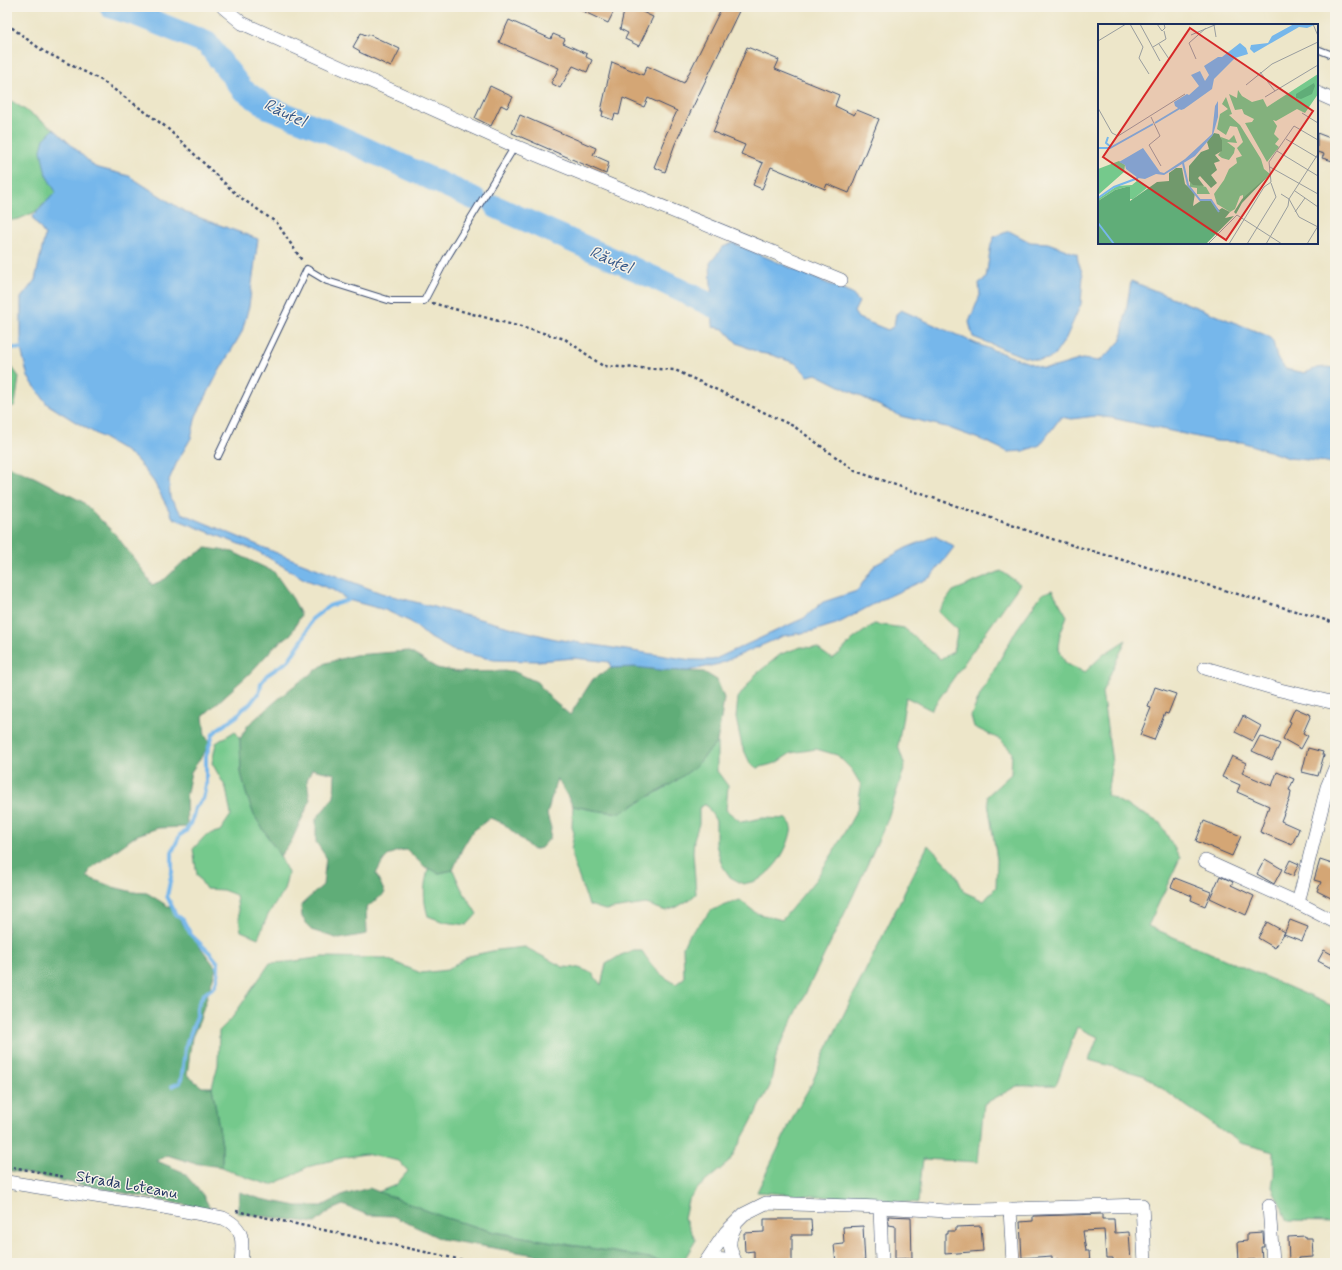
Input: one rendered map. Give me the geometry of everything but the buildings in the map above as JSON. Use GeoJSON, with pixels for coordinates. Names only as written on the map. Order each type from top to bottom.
{"type":"FeatureCollection","features":[{"type":"Feature","properties":{"kind":"street"},"geometry":{"type":"LineString","coordinates":[[223,7],[242,23],[515,146],[841,280]]}},
{"type":"Feature","properties":{"kind":"street"},"geometry":{"type":"LineString","coordinates":[[1318,93],[1335,101]]}},
{"type":"Feature","properties":{"kind":"street"},"geometry":{"type":"LineString","coordinates":[[1205,668],[1280,690],[1335,703]]}},
{"type":"Feature","properties":{"kind":"street"},"geometry":{"type":"LineString","coordinates":[[1298,903],[1327,787],[1335,768]]}},
{"type":"Feature","properties":{"kind":"street"},"geometry":{"type":"LineString","coordinates":[[1205,861],[1298,903],[1335,922]]}},
{"type":"Feature","properties":{"kind":"street","name":"Strada Loteanu"},"geometry":{"type":"LineString","coordinates":[[7,1182],[223,1218],[232,1222],[238,1229],[242,1239],[240,1263]]}},
{"type":"Feature","properties":{"kind":"street"},"geometry":{"type":"LineString","coordinates":[[706,1263],[726,1232],[744,1214],[766,1203],[947,1211],[1142,1206],[1145,1263]]}},
{"type":"Feature","properties":{"kind":"street"},"geometry":{"type":"LineString","coordinates":[[1269,1206],[1273,1263]]}},
{"type":"Feature","properties":{"kind":"street"},"geometry":{"type":"LineString","coordinates":[[880,1207],[882,1263]]}},
{"type":"Feature","properties":{"kind":"street"},"geometry":{"type":"LineString","coordinates":[[1010,1209],[1013,1263]]}},
{"type":"Feature","properties":{"kind":"street"},"geometry":{"type":"LineString","coordinates":[[736,1263],[730,1251],[730,1238],[735,1227],[744,1214]]}},
{"type":"Feature","properties":{"kind":"street"},"geometry":{"type":"LineString","coordinates":[[706,1263],[715,1259],[722,1259],[732,1263]]}},
{"type":"Feature","properties":{"kind":"lane"},"geometry":{"type":"LineString","coordinates":[[1318,49],[1335,56]]}},
{"type":"Feature","properties":{"kind":"lane"},"geometry":{"type":"LineString","coordinates":[[218,456],[307,269],[327,281],[391,301],[424,301],[446,259],[515,146]]}},
{"type":"Feature","properties":{"kind":"path"},"geometry":{"type":"LineString","coordinates":[[7,24],[43,51],[101,80],[166,127],[237,195],[277,223],[307,269]]}},
{"type":"Feature","properties":{"kind":"path"},"geometry":{"type":"LineString","coordinates":[[424,301],[564,339],[603,366],[675,370],[794,426],[855,471],[1055,540],[1329,621],[1335,625]]}},
{"type":"Feature","properties":{"kind":"path"},"geometry":{"type":"LineString","coordinates":[[7,1166],[69,1178]]}},
{"type":"Feature","properties":{"kind":"path"},"geometry":{"type":"LineString","coordinates":[[235,1210],[476,1263]]}},
{"type":"Feature","properties":{"kind":"green space"},"geometry":{"type":"Polygon","coordinates":[[[7,98],[54,129],[44,139],[46,175],[57,192],[35,212],[19,219],[7,221],[7,98]]]}},
{"type":"Feature","properties":{"kind":"green space"},"geometry":{"type":"Polygon","coordinates":[[[7,360],[19,377],[15,405],[7,410],[7,360]]]}},
{"type":"Feature","properties":{"kind":"green space"},"geometry":{"type":"Polygon","coordinates":[[[7,466],[34,477],[83,502],[116,535],[152,585],[165,579],[182,563],[206,548],[233,552],[274,572],[293,599],[301,615],[291,634],[275,646],[250,673],[203,716],[205,735],[210,744],[191,772],[186,797],[187,827],[158,828],[137,835],[90,869],[87,877],[113,887],[133,892],[147,893],[171,908],[216,968],[199,1022],[192,1037],[187,1075],[202,1087],[212,1087],[222,1145],[222,1167],[193,1163],[167,1155],[157,1161],[183,1172],[203,1195],[211,1210],[7,1170],[7,466]]]}},
{"type":"Feature","properties":{"kind":"green space"},"geometry":{"type":"Polygon","coordinates":[[[1001,571],[1020,584],[931,710],[906,697],[898,746],[905,766],[887,821],[853,896],[777,1052],[770,1086],[748,1128],[729,1162],[699,1187],[688,1200],[684,1218],[696,1240],[682,1263],[669,1263],[649,1258],[494,1232],[446,1218],[378,1192],[396,1185],[408,1171],[399,1161],[365,1154],[341,1158],[307,1167],[292,1176],[271,1185],[248,1178],[222,1167],[222,1145],[212,1087],[218,1065],[219,1031],[232,1018],[270,963],[323,957],[384,958],[421,973],[447,970],[469,956],[497,950],[525,947],[563,967],[579,968],[592,973],[601,985],[606,964],[621,955],[632,951],[642,951],[656,970],[676,984],[684,978],[683,947],[688,936],[712,910],[740,900],[756,913],[782,920],[816,879],[833,853],[858,808],[861,785],[852,770],[837,755],[816,749],[791,753],[776,763],[757,768],[750,763],[742,746],[736,718],[738,698],[755,675],[781,654],[801,647],[817,648],[832,659],[852,640],[874,624],[904,628],[940,659],[953,652],[958,630],[938,612],[953,591],[1001,571]]]}},
{"type":"Feature","properties":{"kind":"green space"},"geometry":{"type":"Polygon","coordinates":[[[1052,590],[1067,616],[1060,634],[1058,647],[1066,664],[1085,672],[1104,654],[1126,640],[1102,692],[1112,762],[1107,795],[1160,823],[1180,858],[1148,926],[1335,1007],[1335,1222],[1288,1221],[1272,1187],[1274,1175],[1274,1152],[1241,1143],[1145,1076],[1089,1060],[1098,1037],[1077,1027],[1056,1085],[1017,1086],[984,1104],[978,1162],[923,1159],[918,1203],[757,1192],[928,845],[955,873],[964,892],[984,901],[996,887],[997,860],[987,796],[1011,774],[1012,752],[1001,740],[974,727],[971,716],[980,695],[1017,629],[1042,594],[1052,590]]]}},
{"type":"Feature","properties":{"kind":"green space"},"geometry":{"type":"Polygon","coordinates":[[[408,651],[437,668],[458,672],[513,671],[537,682],[551,699],[570,715],[593,679],[611,668],[634,667],[704,672],[717,680],[724,698],[717,742],[695,767],[673,783],[620,813],[573,806],[557,778],[547,814],[551,828],[550,838],[541,848],[533,850],[503,823],[490,818],[472,832],[462,849],[453,870],[439,873],[425,867],[407,850],[395,852],[387,856],[376,874],[385,893],[366,908],[367,934],[339,939],[311,930],[302,917],[301,905],[323,885],[326,857],[316,842],[316,819],[334,797],[335,774],[312,769],[307,780],[310,801],[291,842],[280,856],[254,815],[246,793],[241,772],[240,739],[248,725],[291,688],[326,663],[355,655],[408,651]]]}},
{"type":"Feature","properties":{"kind":"green space"},"geometry":{"type":"Polygon","coordinates":[[[235,731],[240,739],[241,772],[246,793],[254,815],[280,856],[288,873],[284,890],[268,915],[258,938],[241,931],[236,895],[223,890],[206,889],[197,875],[193,849],[206,835],[220,831],[231,815],[226,788],[212,763],[216,743],[235,731]]]}},
{"type":"Feature","properties":{"kind":"green space"},"geometry":{"type":"Polygon","coordinates":[[[717,742],[717,771],[728,786],[726,810],[741,822],[763,818],[787,819],[792,826],[785,850],[771,870],[758,880],[743,884],[730,877],[722,865],[716,845],[716,821],[706,804],[699,808],[699,824],[694,839],[693,852],[696,894],[677,907],[666,911],[646,904],[605,910],[589,905],[574,864],[571,850],[574,833],[572,827],[573,806],[620,813],[668,786],[695,767],[717,742]]]}},
{"type":"Feature","properties":{"kind":"green space"},"geometry":{"type":"Polygon","coordinates":[[[429,866],[439,873],[453,870],[461,888],[477,914],[467,925],[444,922],[428,916],[424,891],[429,866]]]}},
{"type":"Feature","properties":{"kind":"green space"},"geometry":{"type":"Polygon","coordinates":[[[369,1188],[446,1218],[494,1232],[649,1258],[669,1263],[582,1263],[441,1239],[393,1216],[368,1215],[343,1205],[331,1210],[315,1223],[237,1213],[240,1192],[261,1199],[297,1206],[322,1206],[344,1195],[369,1188]]]}},
{"type":"Feature","properties":{"kind":"water"},"geometry":{"type":"Polygon","coordinates":[[[54,129],[95,167],[129,176],[187,213],[258,239],[249,306],[242,332],[217,375],[196,416],[191,438],[177,462],[169,480],[170,498],[181,513],[284,556],[381,593],[555,639],[691,660],[713,660],[804,618],[823,602],[857,591],[875,565],[906,548],[935,536],[954,547],[931,577],[883,599],[839,623],[813,631],[783,636],[719,664],[688,671],[634,667],[611,668],[610,662],[574,658],[538,661],[494,660],[452,650],[427,636],[411,622],[385,610],[348,600],[333,590],[304,579],[259,552],[173,518],[154,482],[136,459],[124,450],[47,404],[28,377],[21,349],[21,298],[35,280],[45,235],[32,217],[56,192],[46,175],[41,150],[44,139],[54,129]]]}},
{"type":"Feature","properties":{"kind":"water"},"geometry":{"type":"Polygon","coordinates":[[[1009,231],[1030,242],[1048,243],[1077,254],[1083,275],[1081,304],[1066,338],[1054,356],[1048,359],[1038,360],[1024,357],[973,337],[969,322],[980,295],[979,283],[986,278],[991,244],[994,237],[1009,231]]]}},
{"type":"Feature","properties":{"kind":"water"},"geometry":{"type":"Polygon","coordinates":[[[733,243],[852,294],[859,302],[854,312],[858,318],[888,330],[894,326],[896,314],[901,310],[977,344],[1043,368],[1055,367],[1082,359],[1099,361],[1113,349],[1121,340],[1131,281],[1268,336],[1273,341],[1277,358],[1286,369],[1305,373],[1317,368],[1335,368],[1335,464],[1289,458],[1242,442],[1216,441],[1112,418],[1095,416],[1072,419],[1061,417],[1040,445],[1024,451],[1008,452],[987,442],[946,427],[900,416],[816,374],[808,376],[795,363],[772,355],[760,353],[737,343],[724,329],[713,327],[710,263],[723,247],[733,243]]]}},
{"type":"Feature","properties":{"kind":"waterway","name":"Răuțel"},"geometry":{"type":"LineString","coordinates":[[111,7],[137,15],[207,43],[242,89],[267,107],[327,131],[475,199]]}},
{"type":"Feature","properties":{"kind":"waterway","name":"Răuțel"},"geometry":{"type":"LineString","coordinates":[[496,207],[659,280],[726,312],[740,316]]}},
{"type":"Feature","properties":{"kind":"waterway"},"geometry":{"type":"LineString","coordinates":[[7,347],[21,349]]}},
{"type":"Feature","properties":{"kind":"waterway"},"geometry":{"type":"LineString","coordinates":[[172,1086],[180,1083],[185,1048],[197,1016],[197,1007],[203,995],[215,986],[218,976],[218,963],[191,935],[183,920],[176,915],[167,896],[172,872],[172,852],[180,835],[186,831],[192,820],[195,808],[203,799],[206,785],[206,756],[213,734],[250,704],[260,691],[261,683],[267,675],[288,661],[303,639],[312,619],[329,606],[348,600]]}}]}
